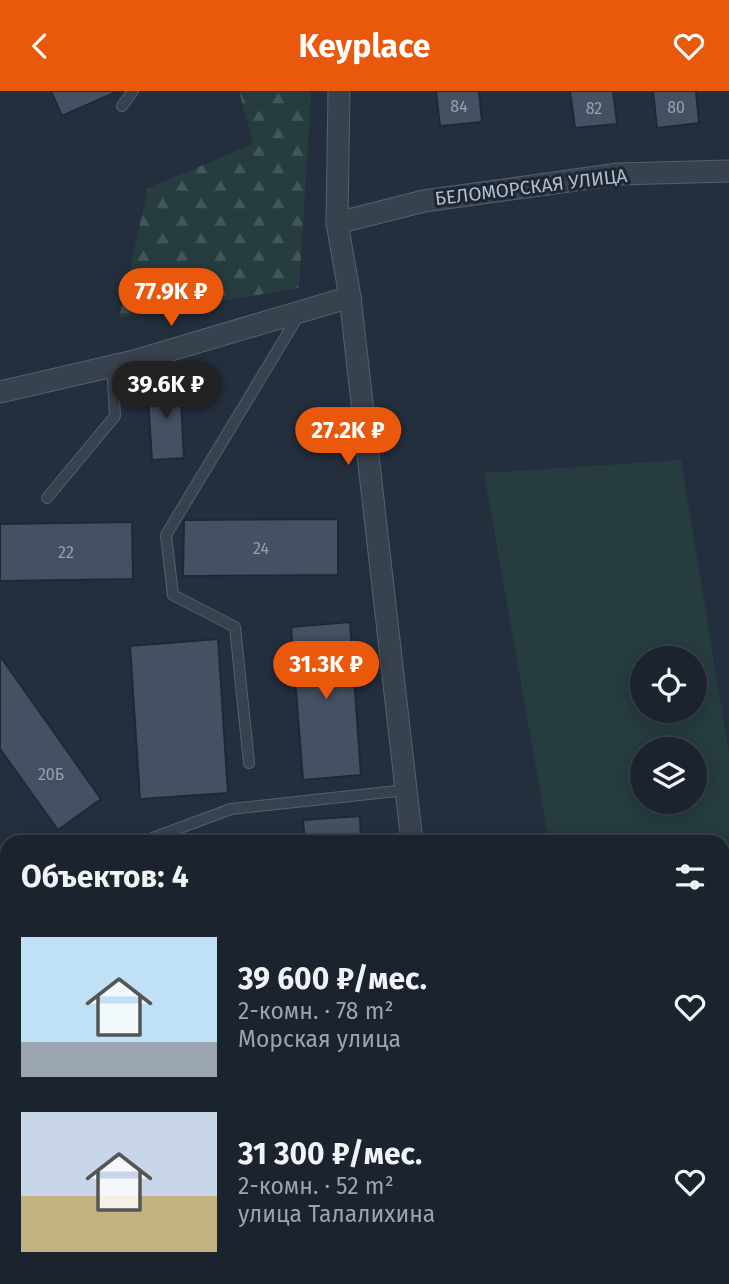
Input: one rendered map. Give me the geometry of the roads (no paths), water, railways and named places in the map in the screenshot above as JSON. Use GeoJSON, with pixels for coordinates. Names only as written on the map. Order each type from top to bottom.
{"type":"FeatureCollection","features":[{"type":"Feature","properties":{"kind":"street"},"geometry":{"type":"LineString","coordinates":[[339,91],[337,223],[350,297],[411,835]]}},
{"type":"Feature","properties":{"kind":"street","name":"БЕЛОМОРСКАЯ УЛИЦА"},"geometry":{"type":"LineString","coordinates":[[337,223],[424,201],[618,174],[729,171]]}},
{"type":"Feature","properties":{"kind":"street"},"geometry":{"type":"LineString","coordinates":[[0,392],[112,366],[350,297]]}},
{"type":"Feature","properties":{"kind":"lane"},"geometry":{"type":"LineString","coordinates":[[122,106],[133,91]]}},
{"type":"Feature","properties":{"kind":"lane"},"geometry":{"type":"LineString","coordinates":[[249,763],[235,627],[173,595],[166,535],[302,311]]}},
{"type":"Feature","properties":{"kind":"lane"},"geometry":{"type":"LineString","coordinates":[[47,498],[115,415],[112,366]]}},
{"type":"Feature","properties":{"kind":"lane"},"geometry":{"type":"LineString","coordinates":[[161,835],[231,809],[406,790]]}}]}
